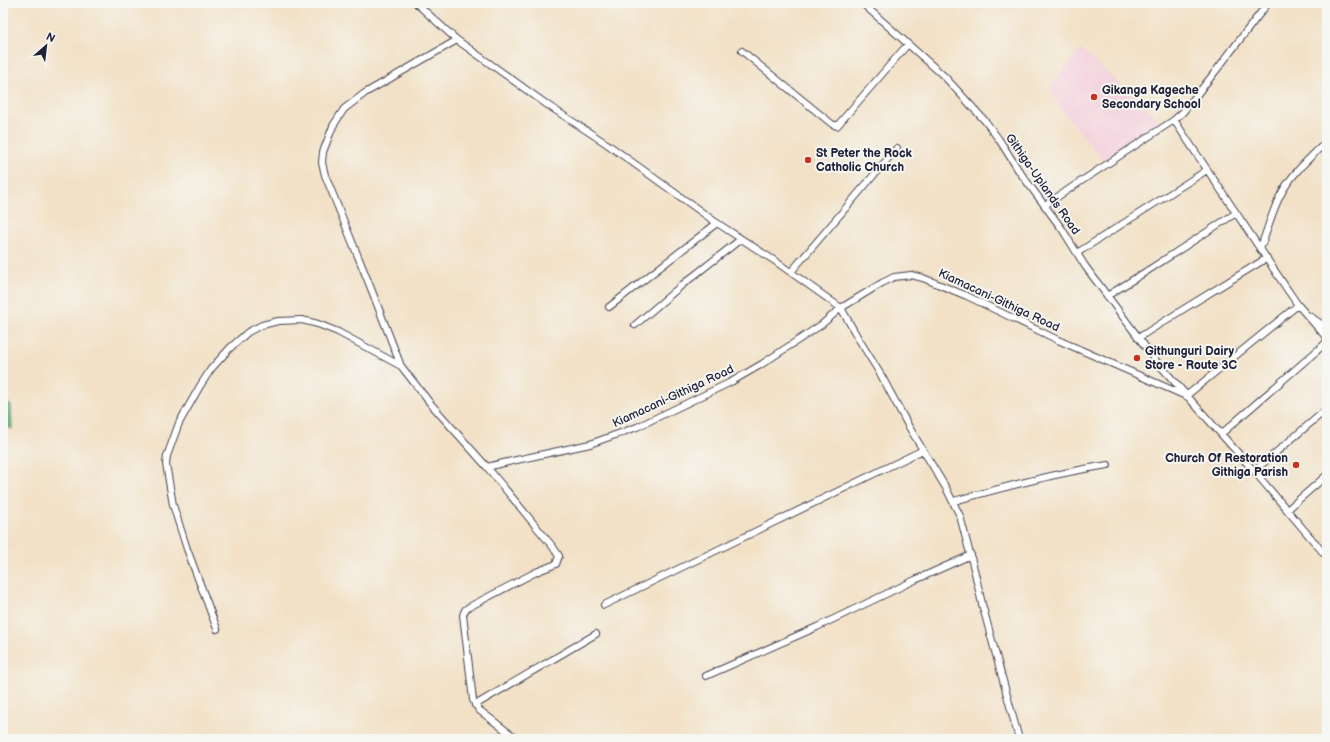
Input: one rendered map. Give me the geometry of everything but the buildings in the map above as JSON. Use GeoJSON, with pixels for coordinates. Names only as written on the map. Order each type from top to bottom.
{"type":"FeatureCollection","features":[{"type":"Feature","properties":{"kind":"street"},"geometry":{"type":"LineString","coordinates":[[416,3],[456,40],[841,308],[881,375],[909,427],[954,501],[960,516],[971,555],[982,604],[1019,739]]}},
{"type":"Feature","properties":{"kind":"street","name":"Githiga-Uplands Road"},"geometry":{"type":"LineString","coordinates":[[862,3],[885,22],[944,77],[976,110],[1045,205],[1107,296],[1156,361],[1186,396]]}},
{"type":"Feature","properties":{"kind":"street"},"geometry":{"type":"LineString","coordinates":[[1045,205],[1174,120],[1187,106],[1268,3]]}},
{"type":"Feature","properties":{"kind":"street"},"geometry":{"type":"LineString","coordinates":[[456,40],[365,93],[344,109],[333,126],[323,152],[322,163],[325,175],[401,366],[430,403],[487,467],[554,547],[559,556],[556,564],[536,572],[465,610],[463,615],[473,700],[475,705],[479,710],[517,739]]}},
{"type":"Feature","properties":{"kind":"street"},"geometry":{"type":"LineString","coordinates":[[742,51],[832,124],[838,126],[908,44]]}},
{"type":"Feature","properties":{"kind":"street"},"geometry":{"type":"LineString","coordinates":[[1174,120],[1298,305],[1327,338]]}},
{"type":"Feature","properties":{"kind":"street"},"geometry":{"type":"LineString","coordinates":[[1260,248],[1281,195],[1292,178],[1307,160],[1327,141]]}},
{"type":"Feature","properties":{"kind":"street"},"geometry":{"type":"LineString","coordinates":[[791,272],[897,148]]}},
{"type":"Feature","properties":{"kind":"street"},"geometry":{"type":"LineString","coordinates":[[1077,253],[1207,170]]}},
{"type":"Feature","properties":{"kind":"street"},"geometry":{"type":"LineString","coordinates":[[1107,296],[1236,213]]}},
{"type":"Feature","properties":{"kind":"street"},"geometry":{"type":"LineString","coordinates":[[609,307],[717,223]]}},
{"type":"Feature","properties":{"kind":"street"},"geometry":{"type":"LineString","coordinates":[[635,325],[741,238]]}},
{"type":"Feature","properties":{"kind":"street"},"geometry":{"type":"LineString","coordinates":[[1138,338],[1267,258]]}},
{"type":"Feature","properties":{"kind":"street","name":"Kiamacani-Githiga Road"},"geometry":{"type":"LineString","coordinates":[[487,467],[590,444],[637,428],[731,382],[762,364],[821,325],[841,308],[882,283],[894,277],[911,275],[923,278],[967,296],[1072,347],[1186,396],[1287,510],[1324,548],[1327,557]]}},
{"type":"Feature","properties":{"kind":"street"},"geometry":{"type":"LineString","coordinates":[[1186,396],[1298,305]]}},
{"type":"Feature","properties":{"kind":"street"},"geometry":{"type":"LineString","coordinates":[[1306,314],[1327,328]]}},
{"type":"Feature","properties":{"kind":"street"},"geometry":{"type":"LineString","coordinates":[[217,629],[187,549],[174,505],[166,464],[169,448],[179,423],[211,369],[230,348],[248,332],[262,325],[278,321],[302,320],[318,324],[338,332],[401,366]]}},
{"type":"Feature","properties":{"kind":"street"},"geometry":{"type":"LineString","coordinates":[[1221,434],[1327,342]]}},
{"type":"Feature","properties":{"kind":"street"},"geometry":{"type":"LineString","coordinates":[[1254,471],[1327,409]]}},
{"type":"Feature","properties":{"kind":"street"},"geometry":{"type":"LineString","coordinates":[[604,605],[924,450]]}},
{"type":"Feature","properties":{"kind":"street"},"geometry":{"type":"LineString","coordinates":[[954,501],[1029,481],[1077,470],[1108,465]]}},
{"type":"Feature","properties":{"kind":"street"},"geometry":{"type":"LineString","coordinates":[[1287,510],[1327,475]]}},
{"type":"Feature","properties":{"kind":"street"},"geometry":{"type":"LineString","coordinates":[[706,676],[817,627],[971,555]]}},
{"type":"Feature","properties":{"kind":"street"},"geometry":{"type":"LineString","coordinates":[[475,705],[596,634]]}},
{"type":"Feature","properties":{"kind":"shaded area","name":"Gikanga Kageche Secondary School"},"geometry":{"type":"Polygon","coordinates":[[[1081,49],[1164,125],[1105,163],[1059,106],[1049,88],[1081,49]]]}},
{"type":"Feature","properties":{"kind":"green space"},"geometry":{"type":"Polygon","coordinates":[[[3,400],[11,405],[12,429],[3,425],[3,400]]]}},
{"type":"Feature","properties":{"kind":"place","name":"Gikanga Kageche Secondary School"},"geometry":{"type":"Point","coordinates":[1094,97]}},
{"type":"Feature","properties":{"kind":"place","name":"St Peter the Rock Catholic Church"},"geometry":{"type":"Point","coordinates":[808,160]}},
{"type":"Feature","properties":{"kind":"place","name":"Githunguri Dairy Store - Route 3C"},"geometry":{"type":"Point","coordinates":[1137,358]}},
{"type":"Feature","properties":{"kind":"place","name":"Church Of Restoration Githiga Parish"},"geometry":{"type":"Point","coordinates":[1296,465]}}]}
